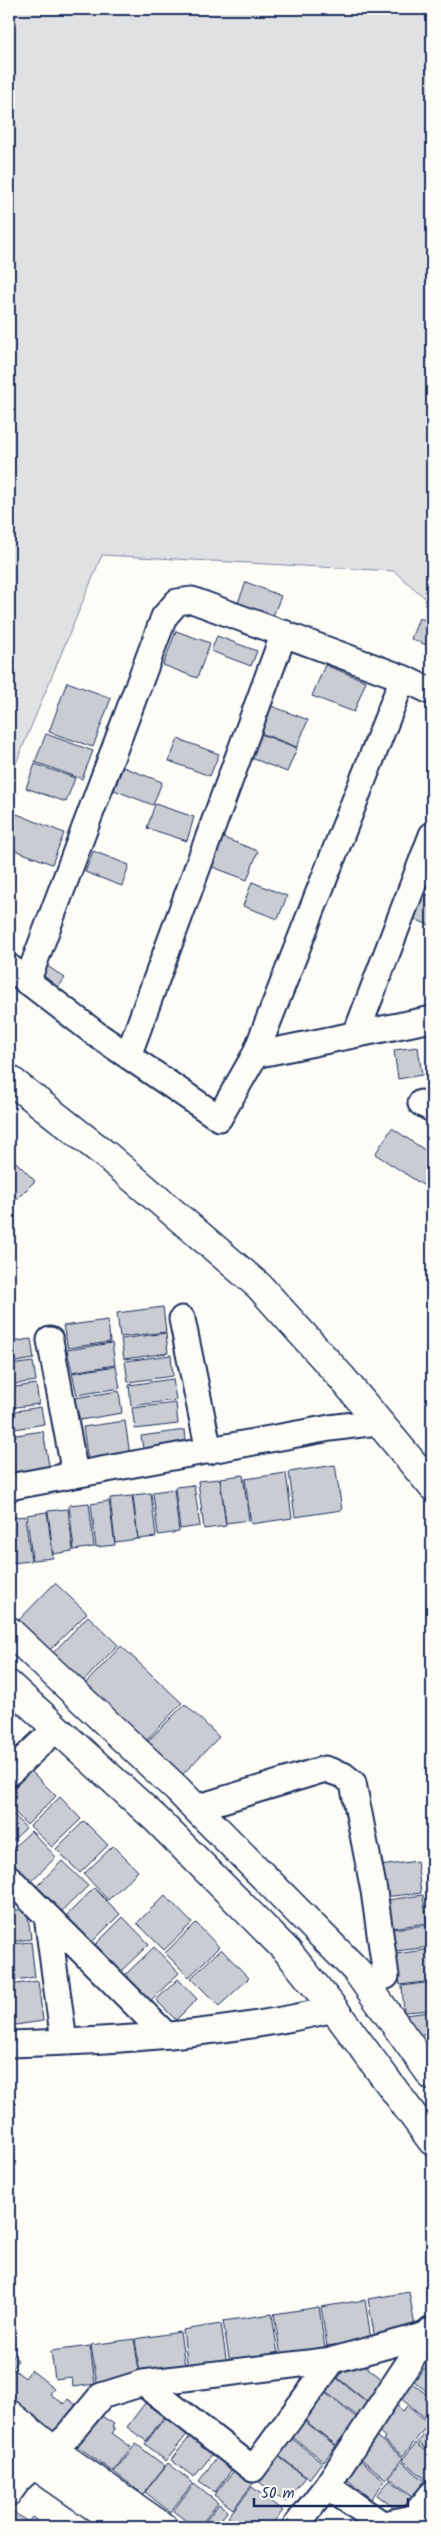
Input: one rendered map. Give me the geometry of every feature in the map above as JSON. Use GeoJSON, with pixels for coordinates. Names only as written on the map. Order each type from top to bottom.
{"type":"FeatureCollection","features":[{"type":"Feature","properties":{"kind":"street"},"geometry":{"type":"LineString","coordinates":[[403,678],[255,1055],[219,1118],[128,1056],[18,974],[164,617],[177,602],[192,600],[403,678],[432,692]]}},
{"type":"Feature","properties":{"kind":"street"},"geometry":{"type":"LineString","coordinates":[[128,1056],[284,633]]}},
{"type":"Feature","properties":{"kind":"street"},"geometry":{"type":"LineString","coordinates":[[356,1034],[432,835]]}},
{"type":"Feature","properties":{"kind":"street"},"geometry":{"type":"LineString","coordinates":[[255,1055],[432,1019]]}},
{"type":"Feature","properties":{"kind":"street"},"geometry":{"type":"LineString","coordinates":[[9,1079],[106,1155],[259,1286],[343,1379],[432,1486]]}},
{"type":"Feature","properties":{"kind":"street"},"geometry":{"type":"LineString","coordinates":[[182,1319],[209,1451]]}},
{"type":"Feature","properties":{"kind":"street"},"geometry":{"type":"LineString","coordinates":[[50,1340],[75,1474]]}},
{"type":"Feature","properties":{"kind":"street"},"geometry":{"type":"LineString","coordinates":[[9,1487],[330,1428],[377,1422]]}},
{"type":"Feature","properties":{"kind":"street"},"geometry":{"type":"LineString","coordinates":[[9,1631],[196,1808],[356,1970],[432,2076]]}},
{"type":"Feature","properties":{"kind":"street"},"geometry":{"type":"LineString","coordinates":[[9,1685],[156,1819],[288,1952],[334,2009],[432,2141]]}},
{"type":"Feature","properties":{"kind":"street"},"geometry":{"type":"LineString","coordinates":[[9,1773],[56,1728]]}},
{"type":"Feature","properties":{"kind":"street"},"geometry":{"type":"LineString","coordinates":[[196,1808],[326,1769],[343,1775],[352,1784],[374,1891],[386,1976]]}},
{"type":"Feature","properties":{"kind":"street"},"geometry":{"type":"LineString","coordinates":[[9,1878],[166,2034]]}},
{"type":"Feature","properties":{"kind":"street"},"geometry":{"type":"LineString","coordinates":[[47,1916],[64,2042]]}},
{"type":"Feature","properties":{"kind":"street"},"geometry":{"type":"LineString","coordinates":[[9,2044],[64,2042],[166,2034],[295,2019],[334,2009]]}},
{"type":"Feature","properties":{"kind":"street"},"geometry":{"type":"LineString","coordinates":[[9,2492],[20,2478],[44,2458],[101,2396],[143,2383],[333,2360],[429,2332]]}},
{"type":"Feature","properties":{"kind":"street"},"geometry":{"type":"LineString","coordinates":[[295,2527],[327,2486],[429,2332]]}},
{"type":"Feature","properties":{"kind":"street"},"geometry":{"type":"LineString","coordinates":[[143,2383],[253,2470],[333,2360]]}},
{"type":"Feature","properties":{"kind":"street"},"geometry":{"type":"LineString","coordinates":[[9,2414],[44,2458],[124,2527]]}},
{"type":"Feature","properties":{"kind":"street"},"geometry":{"type":"LineString","coordinates":[[9,2443],[44,2458],[163,2527]]}},
{"type":"Feature","properties":{"kind":"street"},"geometry":{"type":"LineString","coordinates":[[327,2486],[377,2526],[412,2518],[432,2494]]}},
{"type":"Feature","properties":{"kind":"shaded area"},"geometry":{"type":"Polygon","coordinates":[[[9,9],[432,9],[432,604],[394,571],[102,555],[9,780],[9,9]]]}},
{"type":"Feature","properties":{"kind":"building"},"geometry":{"type":"Polygon","coordinates":[[[246,582],[281,596],[271,621],[236,608],[246,582]]]}},
{"type":"Feature","properties":{"kind":"building"},"geometry":{"type":"Polygon","coordinates":[[[419,618],[432,622],[432,647],[411,639],[419,618]]]}},
{"type":"Feature","properties":{"kind":"building"},"geometry":{"type":"Polygon","coordinates":[[[176,631],[210,643],[197,678],[163,665],[176,631]]]}},
{"type":"Feature","properties":{"kind":"building"},"geometry":{"type":"Polygon","coordinates":[[[217,636],[257,651],[251,666],[211,651],[217,636]]]}},
{"type":"Feature","properties":{"kind":"building"},"geometry":{"type":"Polygon","coordinates":[[[325,665],[366,681],[354,712],[312,696],[325,665]]]}},
{"type":"Feature","properties":{"kind":"building"},"geometry":{"type":"Polygon","coordinates":[[[67,682],[111,698],[93,747],[49,732],[67,682]]]}},
{"type":"Feature","properties":{"kind":"building"},"geometry":{"type":"Polygon","coordinates":[[[269,705],[308,720],[297,747],[258,732],[269,705]]]}},
{"type":"Feature","properties":{"kind":"building"},"geometry":{"type":"Polygon","coordinates":[[[258,733],[297,748],[287,772],[249,757],[258,733]]]}},
{"type":"Feature","properties":{"kind":"building"},"geometry":{"type":"Polygon","coordinates":[[[46,734],[93,751],[82,779],[35,762],[46,734]]]}},
{"type":"Feature","properties":{"kind":"building"},"geometry":{"type":"Polygon","coordinates":[[[178,739],[219,754],[210,776],[169,761],[178,739]]]}},
{"type":"Feature","properties":{"kind":"building"},"geometry":{"type":"Polygon","coordinates":[[[35,764],[75,778],[66,802],[26,788],[35,764]]]}},
{"type":"Feature","properties":{"kind":"building"},"geometry":{"type":"Polygon","coordinates":[[[123,767],[162,782],[153,805],[114,790],[123,767]]]}},
{"type":"Feature","properties":{"kind":"building"},"geometry":{"type":"Polygon","coordinates":[[[155,804],[194,817],[187,841],[147,828],[155,804]]]}},
{"type":"Feature","properties":{"kind":"building"},"geometry":{"type":"Polygon","coordinates":[[[17,814],[64,833],[52,864],[9,848],[9,835],[17,814]]]}},
{"type":"Feature","properties":{"kind":"building"},"geometry":{"type":"Polygon","coordinates":[[[221,837],[258,851],[247,880],[210,866],[221,837]]]}},
{"type":"Feature","properties":{"kind":"building"},"geometry":{"type":"Polygon","coordinates":[[[93,851],[129,865],[122,886],[85,872],[93,851]]]}},
{"type":"Feature","properties":{"kind":"building"},"geometry":{"type":"Polygon","coordinates":[[[252,882],[287,896],[278,919],[243,906],[252,882]]]}},
{"type":"Feature","properties":{"kind":"building"},"geometry":{"type":"Polygon","coordinates":[[[421,892],[432,897],[432,926],[411,918],[421,892]]]}},
{"type":"Feature","properties":{"kind":"building"},"geometry":{"type":"Polygon","coordinates":[[[46,965],[65,978],[54,993],[35,979],[46,965]]]}},
{"type":"Feature","properties":{"kind":"building"},"geometry":{"type":"Polygon","coordinates":[[[418,1047],[422,1075],[398,1079],[394,1050],[418,1047]]]}},
{"type":"Feature","properties":{"kind":"building"},"geometry":{"type":"Polygon","coordinates":[[[392,1128],[432,1155],[432,1191],[375,1154],[392,1128]]]}},
{"type":"Feature","properties":{"kind":"building"},"geometry":{"type":"Polygon","coordinates":[[[12,1158],[35,1181],[9,1207],[9,1162],[12,1158]]]}},
{"type":"Feature","properties":{"kind":"building"},"geometry":{"type":"Polygon","coordinates":[[[163,1307],[166,1332],[120,1337],[117,1313],[163,1307]]]}},
{"type":"Feature","properties":{"kind":"building"},"geometry":{"type":"Polygon","coordinates":[[[108,1320],[110,1342],[68,1348],[63,1326],[108,1320]]]}},
{"type":"Feature","properties":{"kind":"building"},"geometry":{"type":"Polygon","coordinates":[[[166,1333],[168,1353],[124,1359],[121,1339],[166,1333]]]}},
{"type":"Feature","properties":{"kind":"building"},"geometry":{"type":"Polygon","coordinates":[[[31,1339],[34,1359],[9,1363],[9,1342],[31,1339]]]}},
{"type":"Feature","properties":{"kind":"building"},"geometry":{"type":"Polygon","coordinates":[[[112,1343],[115,1365],[72,1372],[67,1350],[112,1343]]]}},
{"type":"Feature","properties":{"kind":"building"},"geometry":{"type":"Polygon","coordinates":[[[171,1355],[173,1376],[128,1382],[125,1361],[171,1355]]]}},
{"type":"Feature","properties":{"kind":"building"},"geometry":{"type":"Polygon","coordinates":[[[33,1362],[36,1381],[9,1385],[9,1365],[33,1362]]]}},
{"type":"Feature","properties":{"kind":"building"},"geometry":{"type":"Polygon","coordinates":[[[116,1366],[120,1388],[77,1395],[72,1373],[116,1366]]]}},
{"type":"Feature","properties":{"kind":"building"},"geometry":{"type":"Polygon","coordinates":[[[173,1379],[176,1400],[131,1406],[129,1385],[173,1379]]]}},
{"type":"Feature","properties":{"kind":"building"},"geometry":{"type":"Polygon","coordinates":[[[36,1384],[39,1404],[9,1408],[9,1388],[36,1384]]]}},
{"type":"Feature","properties":{"kind":"building"},"geometry":{"type":"Polygon","coordinates":[[[119,1391],[122,1413],[80,1420],[74,1398],[119,1391]]]}},
{"type":"Feature","properties":{"kind":"building"},"geometry":{"type":"Polygon","coordinates":[[[176,1403],[178,1424],[135,1429],[132,1408],[176,1403]]]}},
{"type":"Feature","properties":{"kind":"building"},"geometry":{"type":"Polygon","coordinates":[[[41,1407],[44,1424],[9,1430],[9,1412],[41,1407]]]}},
{"type":"Feature","properties":{"kind":"building"},"geometry":{"type":"Polygon","coordinates":[[[125,1421],[131,1462],[89,1468],[83,1427],[125,1421]]]}},
{"type":"Feature","properties":{"kind":"building"},"geometry":{"type":"Polygon","coordinates":[[[185,1430],[187,1450],[144,1456],[141,1436],[185,1430]]]}},
{"type":"Feature","properties":{"kind":"building"},"geometry":{"type":"Polygon","coordinates":[[[43,1431],[51,1477],[9,1484],[9,1436],[43,1431]]]}},
{"type":"Feature","properties":{"kind":"building"},"geometry":{"type":"Polygon","coordinates":[[[335,1465],[342,1510],[295,1517],[289,1472],[335,1465]]]}},
{"type":"Feature","properties":{"kind":"building"},"geometry":{"type":"Polygon","coordinates":[[[286,1473],[292,1518],[251,1524],[245,1479],[286,1473]]]}},
{"type":"Feature","properties":{"kind":"building"},"geometry":{"type":"Polygon","coordinates":[[[243,1475],[249,1520],[226,1523],[220,1478],[243,1475]]]}},
{"type":"Feature","properties":{"kind":"building"},"geometry":{"type":"Polygon","coordinates":[[[220,1479],[226,1526],[204,1529],[198,1481],[220,1479]]]}},
{"type":"Feature","properties":{"kind":"building"},"geometry":{"type":"Polygon","coordinates":[[[194,1485],[200,1526],[180,1529],[175,1487],[194,1485]]]}},
{"type":"Feature","properties":{"kind":"building"},"geometry":{"type":"Polygon","coordinates":[[[174,1489],[179,1532],[158,1535],[153,1492],[174,1489]]]}},
{"type":"Feature","properties":{"kind":"building"},"geometry":{"type":"Polygon","coordinates":[[[151,1493],[156,1537],[138,1539],[133,1495],[151,1493]]]}},
{"type":"Feature","properties":{"kind":"building"},"geometry":{"type":"Polygon","coordinates":[[[132,1496],[138,1539],[115,1542],[110,1498],[132,1496]]]}},
{"type":"Feature","properties":{"kind":"building"},"geometry":{"type":"Polygon","coordinates":[[[109,1501],[115,1545],[96,1547],[91,1504],[109,1501]]]}},
{"type":"Feature","properties":{"kind":"building"},"geometry":{"type":"Polygon","coordinates":[[[89,1503],[94,1547],[74,1550],[69,1505],[89,1503]]]}},
{"type":"Feature","properties":{"kind":"building"},"geometry":{"type":"Polygon","coordinates":[[[68,1509],[73,1551],[53,1554],[48,1511],[68,1509]]]}},
{"type":"Feature","properties":{"kind":"building"},"geometry":{"type":"Polygon","coordinates":[[[47,1512],[53,1558],[32,1560],[27,1515],[47,1512]]]}},
{"type":"Feature","properties":{"kind":"building"},"geometry":{"type":"Polygon","coordinates":[[[25,1516],[31,1561],[11,1563],[9,1518],[25,1516]]]}},
{"type":"Feature","properties":{"kind":"building"},"geometry":{"type":"Polygon","coordinates":[[[55,1583],[87,1613],[44,1656],[13,1626],[55,1583]]]}},
{"type":"Feature","properties":{"kind":"building"},"geometry":{"type":"Polygon","coordinates":[[[88,1616],[118,1645],[80,1685],[50,1656],[88,1616]]]}},
{"type":"Feature","properties":{"kind":"building"},"geometry":{"type":"Polygon","coordinates":[[[121,1646],[182,1703],[143,1744],[82,1687],[121,1646]]]}},
{"type":"Feature","properties":{"kind":"building"},"geometry":{"type":"Polygon","coordinates":[[[185,1704],[219,1737],[178,1779],[143,1746],[185,1704]]]}},
{"type":"Feature","properties":{"kind":"building"},"geometry":{"type":"Polygon","coordinates":[[[31,1771],[56,1796],[27,1825],[9,1806],[9,1793],[31,1771]]]}},
{"type":"Feature","properties":{"kind":"building"},"geometry":{"type":"Polygon","coordinates":[[[60,1797],[81,1819],[52,1847],[30,1826],[60,1797]]]}},
{"type":"Feature","properties":{"kind":"building"},"geometry":{"type":"Polygon","coordinates":[[[9,1810],[26,1828],[9,1844],[9,1810]]]}},
{"type":"Feature","properties":{"kind":"building"},"geometry":{"type":"Polygon","coordinates":[[[84,1821],[108,1845],[80,1873],[56,1849],[84,1821]]]}},
{"type":"Feature","properties":{"kind":"building"},"geometry":{"type":"Polygon","coordinates":[[[31,1831],[56,1857],[27,1885],[9,1866],[9,1852],[31,1831]]]}},
{"type":"Feature","properties":{"kind":"building"},"geometry":{"type":"Polygon","coordinates":[[[113,1846],[138,1871],[108,1900],[84,1874],[113,1846]]]}},
{"type":"Feature","properties":{"kind":"building"},"geometry":{"type":"Polygon","coordinates":[[[62,1861],[88,1886],[59,1914],[34,1889],[62,1861]]]}},
{"type":"Feature","properties":{"kind":"building"},"geometry":{"type":"Polygon","coordinates":[[[417,1861],[421,1893],[383,1897],[380,1866],[417,1861]]]}},
{"type":"Feature","properties":{"kind":"building"},"geometry":{"type":"Polygon","coordinates":[[[94,1888],[120,1914],[90,1944],[64,1918],[94,1888]]]}},
{"type":"Feature","properties":{"kind":"building"},"geometry":{"type":"Polygon","coordinates":[[[165,1895],[192,1923],[164,1950],[137,1923],[165,1895]]]}},
{"type":"Feature","properties":{"kind":"building"},"geometry":{"type":"Polygon","coordinates":[[[423,1895],[427,1923],[391,1928],[387,1900],[423,1895]]]}},
{"type":"Feature","properties":{"kind":"building"},"geometry":{"type":"Polygon","coordinates":[[[27,1909],[31,1939],[9,1942],[9,1911],[27,1909]]]}},
{"type":"Feature","properties":{"kind":"building"},"geometry":{"type":"Polygon","coordinates":[[[123,1917],[149,1944],[119,1973],[93,1947],[123,1917]]]}},
{"type":"Feature","properties":{"kind":"building"},"geometry":{"type":"Polygon","coordinates":[[[196,1923],[219,1947],[189,1977],[165,1953],[196,1923]]]}},
{"type":"Feature","properties":{"kind":"building"},"geometry":{"type":"Polygon","coordinates":[[[427,1925],[430,1947],[396,1951],[393,1929],[427,1925]]]}},
{"type":"Feature","properties":{"kind":"building"},"geometry":{"type":"Polygon","coordinates":[[[31,1942],[35,1977],[9,1981],[9,1944],[31,1942]]]}},
{"type":"Feature","properties":{"kind":"building"},"geometry":{"type":"Polygon","coordinates":[[[154,1947],[179,1973],[148,2003],[123,1977],[154,1947]]]}},
{"type":"Feature","properties":{"kind":"building"},"geometry":{"type":"Polygon","coordinates":[[[221,1949],[249,1978],[219,2006],[191,1978],[221,1949]]]}},
{"type":"Feature","properties":{"kind":"building"},"geometry":{"type":"Polygon","coordinates":[[[432,1949],[432,1981],[400,1985],[396,1954],[432,1949]]]}},
{"type":"Feature","properties":{"kind":"building"},"geometry":{"type":"Polygon","coordinates":[[[178,1979],[197,1999],[176,2020],[156,2000],[178,1979]]]}},
{"type":"Feature","properties":{"kind":"building"},"geometry":{"type":"Polygon","coordinates":[[[38,1981],[43,2021],[9,2026],[9,1985],[38,1981]]]}},
{"type":"Feature","properties":{"kind":"building"},"geometry":{"type":"Polygon","coordinates":[[[432,1982],[432,2010],[404,2012],[402,1986],[432,1982]]]}},
{"type":"Feature","properties":{"kind":"building"},"geometry":{"type":"Polygon","coordinates":[[[432,2012],[432,2035],[408,2035],[404,2015],[432,2012]]]}},
{"type":"Feature","properties":{"kind":"building"},"geometry":{"type":"Polygon","coordinates":[[[409,2292],[416,2332],[375,2339],[368,2299],[409,2292]]]}},
{"type":"Feature","properties":{"kind":"building"},"geometry":{"type":"Polygon","coordinates":[[[365,2300],[371,2339],[327,2346],[321,2307],[365,2300]]]}},
{"type":"Feature","properties":{"kind":"building"},"geometry":{"type":"Polygon","coordinates":[[[319,2307],[325,2349],[281,2356],[274,2314],[319,2307]]]}},
{"type":"Feature","properties":{"kind":"building"},"geometry":{"type":"Polygon","coordinates":[[[272,2314],[278,2355],[230,2363],[223,2321],[272,2314]]]}},
{"type":"Feature","properties":{"kind":"building"},"geometry":{"type":"Polygon","coordinates":[[[221,2324],[227,2365],[188,2370],[183,2330],[221,2324]]]}},
{"type":"Feature","properties":{"kind":"building"},"geometry":{"type":"Polygon","coordinates":[[[180,2332],[185,2366],[140,2373],[135,2339],[180,2332]]]}},
{"type":"Feature","properties":{"kind":"building"},"geometry":{"type":"Polygon","coordinates":[[[134,2339],[140,2376],[97,2383],[91,2345],[134,2339]]]}},
{"type":"Feature","properties":{"kind":"building"},"geometry":{"type":"Polygon","coordinates":[[[90,2346],[95,2384],[73,2387],[72,2377],[55,2379],[51,2351],[90,2346]]]}},
{"type":"Feature","properties":{"kind":"building"},"geometry":{"type":"Polygon","coordinates":[[[9,2353],[18,2360],[12,2368],[25,2378],[31,2370],[54,2388],[50,2394],[64,2404],[68,2399],[83,2410],[60,2438],[9,2399],[9,2353]]]}},
{"type":"Feature","properties":{"kind":"building"},"geometry":{"type":"Polygon","coordinates":[[[354,2357],[387,2383],[370,2404],[338,2378],[354,2357]]]}},
{"type":"Feature","properties":{"kind":"building"},"geometry":{"type":"Polygon","coordinates":[[[429,2363],[432,2366],[432,2396],[414,2381],[429,2363]]]}},
{"type":"Feature","properties":{"kind":"building"},"geometry":{"type":"Polygon","coordinates":[[[334,2376],[367,2402],[357,2416],[323,2390],[334,2376]]]}},
{"type":"Feature","properties":{"kind":"building"},"geometry":{"type":"Polygon","coordinates":[[[412,2383],[432,2399],[432,2415],[428,2420],[400,2398],[412,2383]]]}},
{"type":"Feature","properties":{"kind":"building"},"geometry":{"type":"Polygon","coordinates":[[[324,2392],[357,2418],[336,2445],[303,2419],[324,2392]]]}},
{"type":"Feature","properties":{"kind":"building"},"geometry":{"type":"Polygon","coordinates":[[[145,2403],[164,2417],[146,2441],[127,2427],[145,2403]]]}},
{"type":"Feature","properties":{"kind":"building"},"geometry":{"type":"Polygon","coordinates":[[[396,2405],[403,2411],[407,2406],[429,2423],[403,2456],[383,2440],[385,2437],[377,2430],[396,2405]]]}},
{"type":"Feature","properties":{"kind":"building"},"geometry":{"type":"Polygon","coordinates":[[[100,2415],[114,2424],[112,2427],[115,2429],[112,2433],[131,2447],[113,2472],[77,2446],[100,2415]]]}},
{"type":"Feature","properties":{"kind":"building"},"geometry":{"type":"Polygon","coordinates":[[[166,2416],[188,2433],[166,2461],[145,2444],[166,2416]]]}},
{"type":"Feature","properties":{"kind":"building"},"geometry":{"type":"Polygon","coordinates":[[[303,2420],[336,2446],[324,2461],[291,2436],[303,2420]]]}},
{"type":"Feature","properties":{"kind":"building"},"geometry":{"type":"Polygon","coordinates":[[[432,2425],[432,2454],[418,2442],[432,2425]]]}},
{"type":"Feature","properties":{"kind":"building"},"geometry":{"type":"Polygon","coordinates":[[[192,2434],[215,2451],[194,2477],[171,2460],[192,2434]]]}},
{"type":"Feature","properties":{"kind":"building"},"geometry":{"type":"Polygon","coordinates":[[[376,2436],[403,2458],[386,2479],[359,2457],[376,2436]]]}},
{"type":"Feature","properties":{"kind":"building"},"geometry":{"type":"Polygon","coordinates":[[[291,2438],[322,2462],[309,2479],[278,2455],[291,2438]]]}},
{"type":"Feature","properties":{"kind":"building"},"geometry":{"type":"Polygon","coordinates":[[[416,2443],[432,2456],[432,2484],[402,2460],[416,2443]]]}},
{"type":"Feature","properties":{"kind":"building"},"geometry":{"type":"Polygon","coordinates":[[[136,2444],[165,2466],[143,2494],[114,2472],[136,2444]]]}},
{"type":"Feature","properties":{"kind":"building"},"geometry":{"type":"Polygon","coordinates":[[[278,2456],[305,2477],[285,2502],[258,2481],[278,2456]]]}},
{"type":"Feature","properties":{"kind":"building"},"geometry":{"type":"Polygon","coordinates":[[[217,2457],[233,2468],[215,2492],[199,2481],[217,2457]]]}},
{"type":"Feature","properties":{"kind":"building"},"geometry":{"type":"Polygon","coordinates":[[[359,2459],[385,2481],[371,2499],[344,2477],[359,2459]]]}},
{"type":"Feature","properties":{"kind":"building"},"geometry":{"type":"Polygon","coordinates":[[[402,2462],[432,2487],[420,2502],[389,2477],[402,2462]]]}},
{"type":"Feature","properties":{"kind":"building"},"geometry":{"type":"Polygon","coordinates":[[[168,2463],[193,2483],[170,2512],[145,2492],[168,2463]]]}},
{"type":"Feature","properties":{"kind":"building"},"geometry":{"type":"Polygon","coordinates":[[[237,2467],[255,2481],[233,2509],[214,2495],[237,2467]]]}},
{"type":"Feature","properties":{"kind":"building"},"geometry":{"type":"Polygon","coordinates":[[[390,2480],[418,2502],[406,2517],[377,2495],[390,2480]]]}},
{"type":"Feature","properties":{"kind":"building"},"geometry":{"type":"Polygon","coordinates":[[[194,2484],[218,2503],[199,2527],[194,2527],[173,2511],[194,2484]]]}},
{"type":"Feature","properties":{"kind":"building"},"geometry":{"type":"Polygon","coordinates":[[[252,2487],[283,2511],[269,2527],[241,2527],[228,2517],[252,2487]]]}},
{"type":"Feature","properties":{"kind":"building"},"geometry":{"type":"Polygon","coordinates":[[[219,2504],[228,2511],[222,2518],[234,2527],[201,2527],[219,2504]]]}},
{"type":"Feature","properties":{"kind":"building"},"geometry":{"type":"Polygon","coordinates":[[[9,2509],[28,2522],[32,2517],[46,2527],[9,2527],[9,2509]]]}}]}
